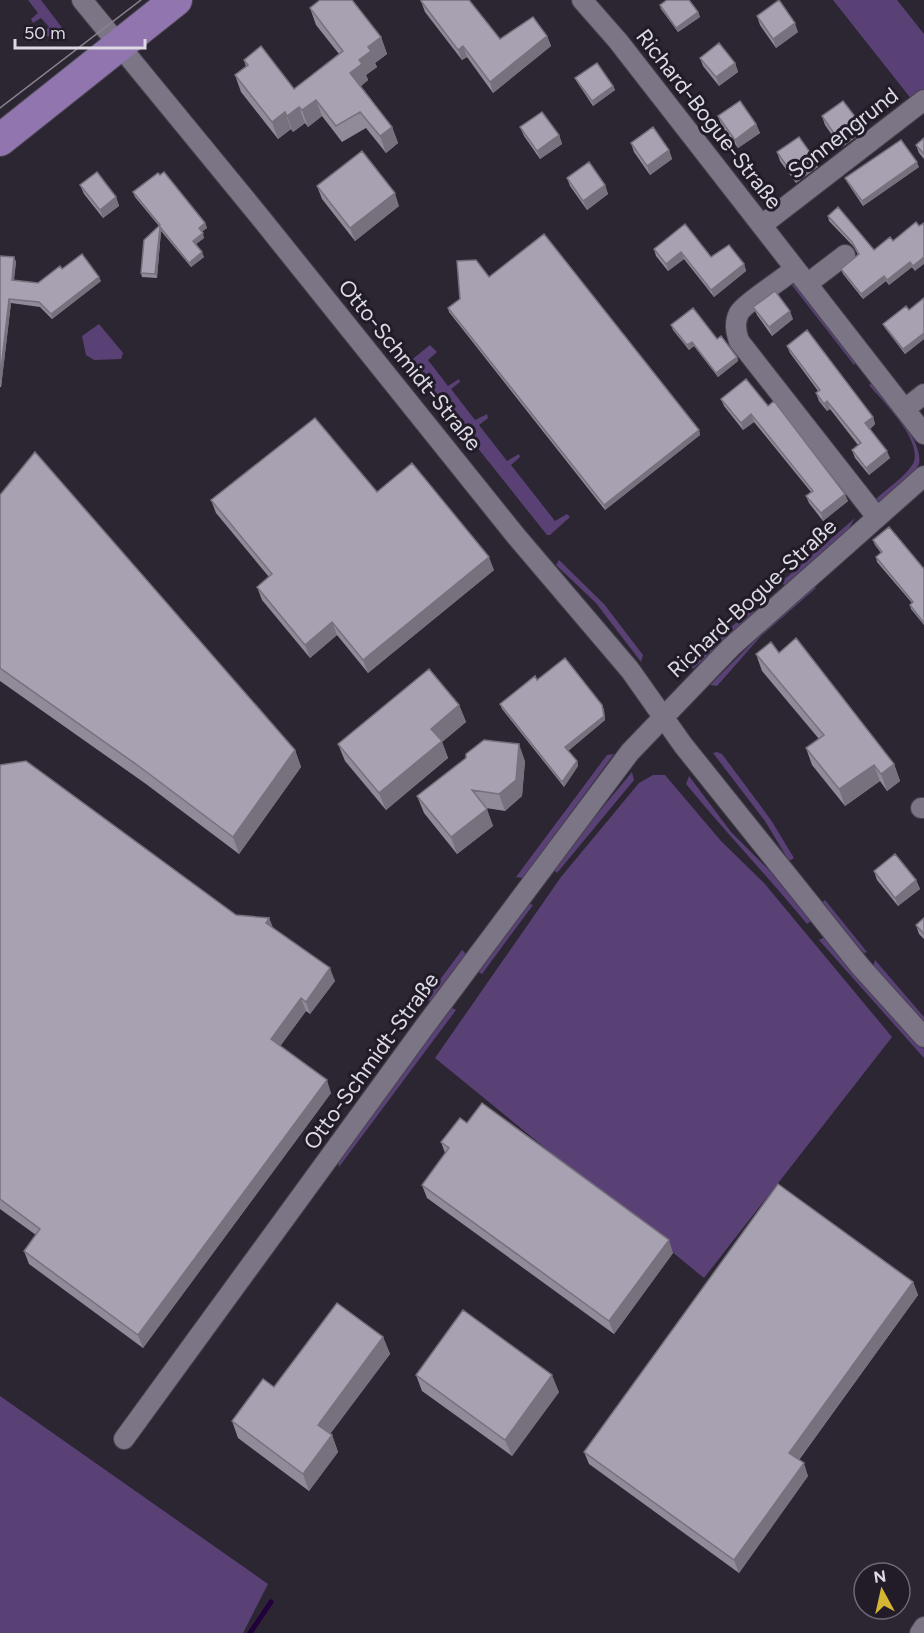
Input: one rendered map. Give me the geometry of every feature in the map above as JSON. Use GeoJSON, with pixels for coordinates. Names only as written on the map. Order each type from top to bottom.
{"type":"FeatureCollection","features":[{"type":"Feature","properties":{"kind":"main road"},"geometry":{"type":"LineString","coordinates":[[0,141],[118,44],[176,0]]}},
{"type":"Feature","properties":{"kind":"street","name":"Otto-Schmidt-Straße"},"geometry":{"type":"LineString","coordinates":[[82,0],[516,536],[630,670],[663,716],[860,966],[924,1037]]}},
{"type":"Feature","properties":{"kind":"street","name":"Richard-Bogue-Straße"},"geometry":{"type":"LineString","coordinates":[[582,0],[618,41],[924,434]]}},
{"type":"Feature","properties":{"kind":"street","name":"Sonnengrund"},"geometry":{"type":"LineString","coordinates":[[762,225],[924,100]]}},
{"type":"Feature","properties":{"kind":"street"},"geometry":{"type":"LineString","coordinates":[[845,255],[739,311],[735,324],[736,333],[739,341],[876,516]]}},
{"type":"Feature","properties":{"kind":"street"},"geometry":{"type":"LineString","coordinates":[[905,409],[924,394]]}},
{"type":"Feature","properties":{"kind":"street","name":"Richard-Bogue-Straße"},"geometry":{"type":"LineString","coordinates":[[663,716],[731,647],[876,516],[924,476]]}},
{"type":"Feature","properties":{"kind":"street","name":"Otto-Schmidt-Straße"},"geometry":{"type":"LineString","coordinates":[[124,1439],[460,979],[630,752],[663,716]]}},
{"type":"Feature","properties":{"kind":"street"},"geometry":{"type":"LineString","coordinates":[[920,1633],[924,1627]]}},
{"type":"Feature","properties":{"kind":"shaded area"},"geometry":{"type":"Polygon","coordinates":[[[28,0],[41,0],[63,29],[52,37],[41,35],[49,27],[41,18],[33,23],[31,19],[38,13],[28,0]]]}},
{"type":"Feature","properties":{"kind":"shaded area"},"geometry":{"type":"Polygon","coordinates":[[[833,0],[897,0],[924,34],[924,115],[833,0]]]}},
{"type":"Feature","properties":{"kind":"shaded area"},"geometry":{"type":"Polygon","coordinates":[[[791,284],[799,286],[857,361],[854,365],[791,284]]]}},
{"type":"Feature","properties":{"kind":"shaded area"},"geometry":{"type":"Polygon","coordinates":[[[99,324],[123,353],[121,359],[94,360],[86,355],[82,336],[99,324]]]}},
{"type":"Feature","properties":{"kind":"shaded area"},"geometry":{"type":"Polygon","coordinates":[[[430,345],[437,352],[428,360],[448,386],[459,379],[460,382],[451,389],[475,420],[487,414],[488,418],[479,425],[507,461],[519,454],[520,457],[511,465],[555,521],[567,514],[570,517],[550,535],[547,535],[409,362],[430,345]]]}},
{"type":"Feature","properties":{"kind":"shaded area"},"geometry":{"type":"Polygon","coordinates":[[[873,382],[903,421],[916,444],[919,455],[919,464],[911,475],[879,503],[875,500],[910,469],[915,455],[908,433],[869,385],[873,382]]]}},
{"type":"Feature","properties":{"kind":"shaded area"},"geometry":{"type":"Polygon","coordinates":[[[855,518],[846,533],[785,585],[780,583],[855,518]]]}},
{"type":"Feature","properties":{"kind":"shaded area"},"geometry":{"type":"Polygon","coordinates":[[[559,560],[604,604],[643,655],[641,662],[596,603],[556,565],[559,560]]]}},
{"type":"Feature","properties":{"kind":"shaded area"},"geometry":{"type":"Polygon","coordinates":[[[811,584],[816,588],[761,636],[717,686],[710,685],[811,584]]]}},
{"type":"Feature","properties":{"kind":"shaded area"},"geometry":{"type":"Polygon","coordinates":[[[752,609],[756,613],[693,669],[691,665],[693,660],[752,609]]]}},
{"type":"Feature","properties":{"kind":"shaded area"},"geometry":{"type":"Polygon","coordinates":[[[713,753],[722,754],[771,820],[794,858],[789,861],[765,821],[713,753]]]}},
{"type":"Feature","properties":{"kind":"shaded area"},"geometry":{"type":"Polygon","coordinates":[[[614,754],[523,878],[516,877],[607,755],[614,754]]]}},
{"type":"Feature","properties":{"kind":"shaded area"},"geometry":{"type":"Polygon","coordinates":[[[632,772],[634,780],[557,873],[552,868],[632,772]]]}},
{"type":"Feature","properties":{"kind":"shaded area"},"geometry":{"type":"Polygon","coordinates":[[[653,775],[665,775],[721,841],[764,883],[892,1037],[704,1278],[435,1058],[561,877],[639,783],[653,775]]]}},
{"type":"Feature","properties":{"kind":"shaded area"},"geometry":{"type":"Polygon","coordinates":[[[689,776],[731,832],[776,877],[812,920],[807,924],[701,802],[686,784],[689,776]]]}},
{"type":"Feature","properties":{"kind":"shaded area"},"geometry":{"type":"Polygon","coordinates":[[[825,900],[867,952],[864,953],[821,904],[825,900]]]}},
{"type":"Feature","properties":{"kind":"shaded area"},"geometry":{"type":"Polygon","coordinates":[[[527,903],[533,905],[482,974],[477,971],[527,903]]]}},
{"type":"Feature","properties":{"kind":"shaded area"},"geometry":{"type":"Polygon","coordinates":[[[825,937],[924,1049],[924,1058],[819,940],[825,937]]]}},
{"type":"Feature","properties":{"kind":"shaded area"},"geometry":{"type":"Polygon","coordinates":[[[462,950],[466,954],[464,958],[432,1001],[425,1000],[462,950]]]}},
{"type":"Feature","properties":{"kind":"shaded area"},"geometry":{"type":"Polygon","coordinates":[[[875,960],[924,1017],[924,1025],[873,967],[875,960]]]}},
{"type":"Feature","properties":{"kind":"shaded area"},"geometry":{"type":"Polygon","coordinates":[[[450,1007],[456,1010],[339,1167],[338,1161],[450,1007]]]}},
{"type":"Feature","properties":{"kind":"shaded area"},"geometry":{"type":"Polygon","coordinates":[[[0,1396],[268,1584],[243,1633],[0,1633],[0,1396]]]}},
{"type":"Feature","properties":{"kind":"building"},"geometry":{"type":"Polygon","coordinates":[[[320,0],[352,0],[381,37],[368,47],[371,51],[359,60],[362,64],[350,73],[392,127],[380,136],[360,112],[336,126],[316,100],[302,110],[299,107],[287,116],[285,112],[272,122],[235,75],[248,65],[244,60],[261,46],[294,89],[343,51],[310,8],[320,0]]]}},
{"type":"Feature","properties":{"kind":"building"},"geometry":{"type":"Polygon","coordinates":[[[421,0],[469,0],[500,39],[533,17],[547,36],[490,82],[463,46],[458,50],[421,0]]]}},
{"type":"Feature","properties":{"kind":"building"},"geometry":{"type":"Polygon","coordinates":[[[667,0],[689,0],[698,12],[676,28],[660,5],[667,0]]]}},
{"type":"Feature","properties":{"kind":"building"},"geometry":{"type":"Polygon","coordinates":[[[779,0],[795,23],[773,39],[757,16],[779,0]]]}},
{"type":"Feature","properties":{"kind":"building"},"geometry":{"type":"Polygon","coordinates":[[[719,43],[735,63],[716,77],[700,58],[719,43]]]}},
{"type":"Feature","properties":{"kind":"building"},"geometry":{"type":"Polygon","coordinates":[[[597,63],[613,86],[592,101],[575,78],[597,63]]]}},
{"type":"Feature","properties":{"kind":"building"},"geometry":{"type":"Polygon","coordinates":[[[740,101],[756,124],[735,140],[718,116],[740,101]]]}},
{"type":"Feature","properties":{"kind":"building"},"geometry":{"type":"Polygon","coordinates":[[[843,101],[860,123],[838,139],[822,116],[843,101]]]}},
{"type":"Feature","properties":{"kind":"building"},"geometry":{"type":"Polygon","coordinates":[[[542,112],[559,135],[537,151],[520,127],[542,112]]]}},
{"type":"Feature","properties":{"kind":"building"},"geometry":{"type":"Polygon","coordinates":[[[653,127],[669,150],[647,166],[631,143],[653,127]]]}},
{"type":"Feature","properties":{"kind":"building"},"geometry":{"type":"Polygon","coordinates":[[[799,137],[814,158],[793,175],[777,152],[799,137]]]}},
{"type":"Feature","properties":{"kind":"building"},"geometry":{"type":"Polygon","coordinates":[[[924,138],[924,154],[916,145],[924,138]]]}},
{"type":"Feature","properties":{"kind":"building"},"geometry":{"type":"Polygon","coordinates":[[[901,140],[917,162],[862,201],[845,178],[901,140]]]}},
{"type":"Feature","properties":{"kind":"building"},"geometry":{"type":"Polygon","coordinates":[[[362,151],[395,193],[350,228],[317,186],[362,151]]]}},
{"type":"Feature","properties":{"kind":"building"},"geometry":{"type":"Polygon","coordinates":[[[589,162],[605,185],[583,201],[567,178],[589,162]]]}},
{"type":"Feature","properties":{"kind":"building"},"geometry":{"type":"Polygon","coordinates":[[[97,172],[116,197],[100,210],[80,185],[97,172]]]}},
{"type":"Feature","properties":{"kind":"building"},"geometry":{"type":"Polygon","coordinates":[[[164,172],[205,223],[199,228],[203,233],[193,241],[202,252],[189,263],[160,227],[155,274],[141,273],[144,240],[160,225],[133,192],[158,173],[160,175],[164,172]]]}},
{"type":"Feature","properties":{"kind":"building"},"geometry":{"type":"Polygon","coordinates":[[[838,207],[874,250],[890,237],[893,241],[916,222],[919,226],[924,223],[924,257],[913,266],[910,262],[887,280],[884,276],[861,294],[841,269],[859,254],[852,242],[828,216],[838,207]]]}},
{"type":"Feature","properties":{"kind":"building"},"geometry":{"type":"Polygon","coordinates":[[[685,224],[711,257],[729,245],[744,264],[711,290],[681,252],[666,264],[654,249],[685,224]]]}},
{"type":"Feature","properties":{"kind":"building"},"geometry":{"type":"Polygon","coordinates":[[[544,234],[699,430],[604,505],[448,308],[460,299],[457,261],[476,260],[489,277],[544,234]]]}},
{"type":"Feature","properties":{"kind":"building"},"geometry":{"type":"Polygon","coordinates":[[[82,254],[99,277],[51,314],[39,302],[9,299],[0,378],[0,256],[14,257],[12,280],[38,283],[60,266],[62,269],[82,254]]]}},
{"type":"Feature","properties":{"kind":"building"},"geometry":{"type":"Polygon","coordinates":[[[775,291],[790,311],[769,327],[753,307],[775,291]]]}},
{"type":"Feature","properties":{"kind":"building"},"geometry":{"type":"Polygon","coordinates":[[[924,298],[924,333],[903,349],[883,324],[906,306],[909,310],[924,298]]]}},
{"type":"Feature","properties":{"kind":"building"},"geometry":{"type":"Polygon","coordinates":[[[693,308],[717,339],[721,336],[737,357],[716,373],[692,342],[687,345],[671,325],[693,308]]]}},
{"type":"Feature","properties":{"kind":"building"},"geometry":{"type":"Polygon","coordinates":[[[807,330],[873,417],[865,423],[887,451],[866,468],[852,450],[861,443],[827,401],[824,404],[816,393],[820,390],[787,346],[807,330]]]}},
{"type":"Feature","properties":{"kind":"building"},"geometry":{"type":"Polygon","coordinates":[[[746,379],[768,406],[774,401],[845,494],[821,513],[806,496],[813,491],[751,414],[741,423],[721,399],[746,379]]]}},
{"type":"Feature","properties":{"kind":"building"},"geometry":{"type":"Polygon","coordinates":[[[315,418],[377,492],[412,463],[489,557],[363,660],[332,622],[305,645],[257,587],[272,574],[211,500],[315,418]]]}},
{"type":"Feature","properties":{"kind":"building"},"geometry":{"type":"Polygon","coordinates":[[[35,452],[295,750],[233,837],[140,767],[0,668],[0,495],[35,452]]]}},
{"type":"Feature","properties":{"kind":"building"},"geometry":{"type":"Polygon","coordinates":[[[889,527],[924,569],[924,623],[910,605],[913,602],[876,557],[882,552],[873,540],[889,527]]]}},
{"type":"Feature","properties":{"kind":"building"},"geometry":{"type":"Polygon","coordinates":[[[796,638],[894,764],[881,774],[874,765],[839,789],[806,748],[824,735],[756,654],[771,642],[779,653],[796,638]]]}},
{"type":"Feature","properties":{"kind":"building"},"geometry":{"type":"Polygon","coordinates":[[[565,658],[602,705],[604,716],[565,747],[577,761],[562,782],[500,704],[535,676],[537,680],[565,658]]]}},
{"type":"Feature","properties":{"kind":"building"},"geometry":{"type":"Polygon","coordinates":[[[429,669],[459,705],[431,729],[442,741],[379,793],[338,744],[429,669]]]}},
{"type":"Feature","properties":{"kind":"building"},"geometry":{"type":"Polygon","coordinates":[[[484,740],[519,744],[516,780],[499,794],[472,790],[487,809],[451,837],[417,796],[466,758],[466,754],[484,740]]]}},
{"type":"Feature","properties":{"kind":"building"},"geometry":{"type":"Polygon","coordinates":[[[26,761],[236,915],[269,918],[266,923],[330,968],[306,1002],[301,998],[271,1039],[327,1080],[138,1335],[24,1251],[40,1229],[0,1199],[0,765],[26,761]]]}},
{"type":"Feature","properties":{"kind":"building"},"geometry":{"type":"Polygon","coordinates":[[[895,854],[916,880],[895,898],[874,871],[895,854]]]}},
{"type":"Feature","properties":{"kind":"building"},"geometry":{"type":"Polygon","coordinates":[[[924,918],[924,934],[916,925],[924,918]]]}},
{"type":"Feature","properties":{"kind":"building"},"geometry":{"type":"Polygon","coordinates":[[[482,1103],[669,1240],[609,1321],[422,1185],[449,1148],[441,1142],[460,1118],[467,1123],[482,1103]]]}},
{"type":"Feature","properties":{"kind":"building"},"geometry":{"type":"Polygon","coordinates":[[[778,1184],[913,1282],[789,1453],[804,1463],[734,1560],[584,1452],[778,1184]]]}},
{"type":"Feature","properties":{"kind":"building"},"geometry":{"type":"Polygon","coordinates":[[[337,1303],[383,1337],[318,1425],[332,1435],[303,1474],[232,1421],[263,1379],[274,1387],[337,1303]]]}},
{"type":"Feature","properties":{"kind":"building"},"geometry":{"type":"Polygon","coordinates":[[[463,1310],[552,1375],[505,1440],[416,1375],[463,1310]]]}},
{"type":"Feature","properties":{"kind":"waterway"},"geometry":{"type":"LineString","coordinates":[[250,1633],[271,1602]]}},
{"type":"Feature","properties":{"kind":"tram line"},"geometry":{"type":"LineString","coordinates":[[0,108],[141,0]]}}]}
